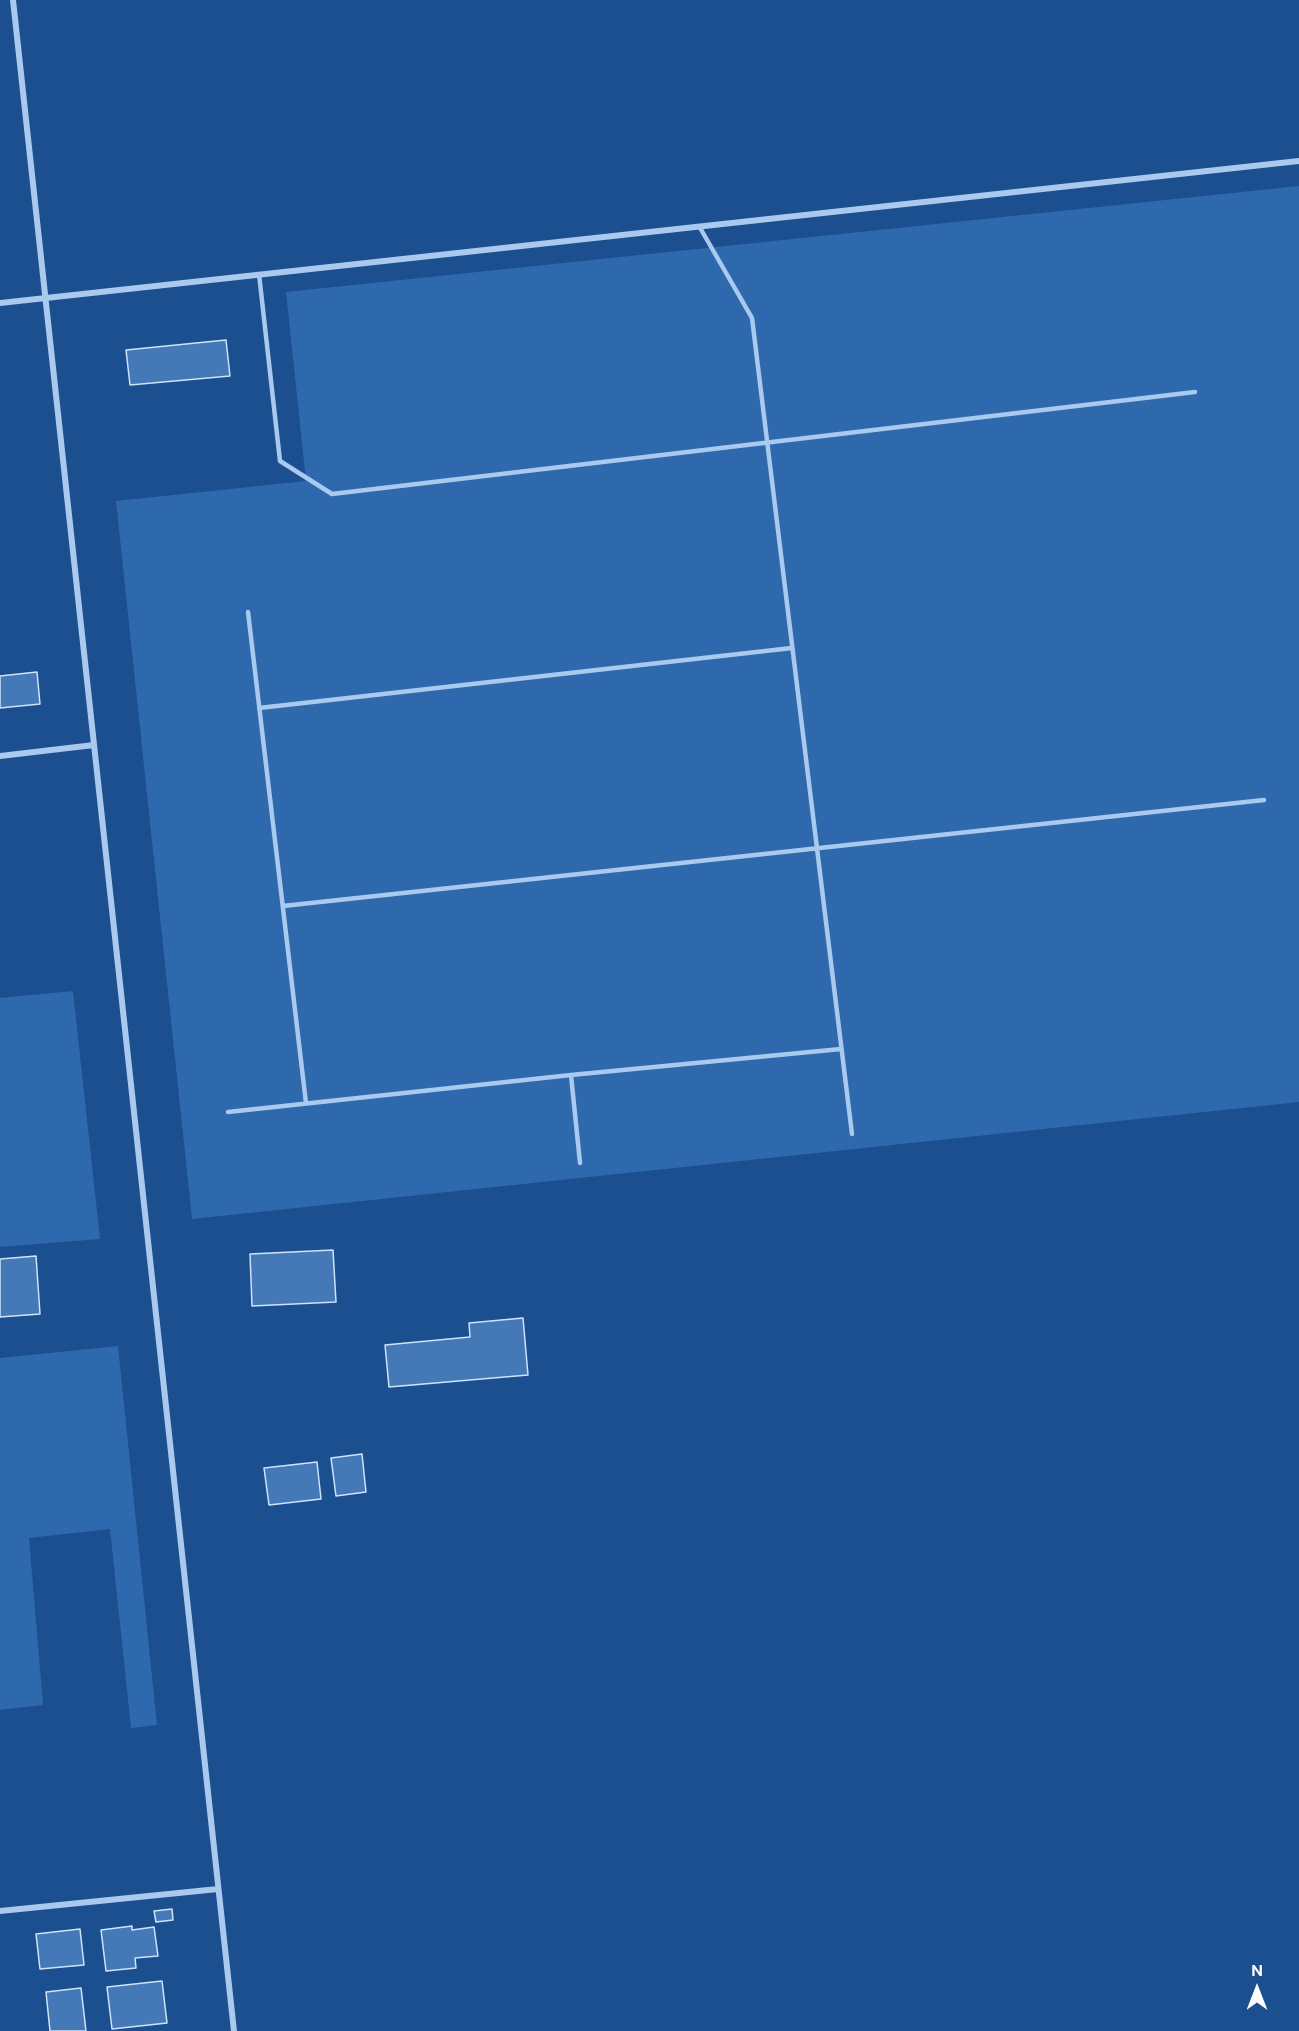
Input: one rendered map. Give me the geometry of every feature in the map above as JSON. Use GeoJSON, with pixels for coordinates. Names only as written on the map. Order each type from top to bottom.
{"type":"FeatureCollection","features":[{"type":"Feature","properties":{"kind":"street"},"geometry":{"type":"LineString","coordinates":[[13,0],[234,2031]]}},
{"type":"Feature","properties":{"kind":"street"},"geometry":{"type":"LineString","coordinates":[[0,303],[1299,161]]}},
{"type":"Feature","properties":{"kind":"street"},"geometry":{"type":"LineString","coordinates":[[0,756],[94,745]]}},
{"type":"Feature","properties":{"kind":"street"},"geometry":{"type":"LineString","coordinates":[[0,1911],[218,1888]]}},
{"type":"Feature","properties":{"kind":"lane"},"geometry":{"type":"LineString","coordinates":[[699,226],[752,318],[852,1134]]}},
{"type":"Feature","properties":{"kind":"lane"},"geometry":{"type":"LineString","coordinates":[[259,274],[280,461],[332,494],[1194,392]]}},
{"type":"Feature","properties":{"kind":"lane"},"geometry":{"type":"LineString","coordinates":[[248,612],[306,1103]]}},
{"type":"Feature","properties":{"kind":"lane"},"geometry":{"type":"LineString","coordinates":[[259,708],[792,648]]}},
{"type":"Feature","properties":{"kind":"lane"},"geometry":{"type":"LineString","coordinates":[[283,906],[1264,800]]}},
{"type":"Feature","properties":{"kind":"lane"},"geometry":{"type":"LineString","coordinates":[[228,1112],[841,1049]]}},
{"type":"Feature","properties":{"kind":"lane"},"geometry":{"type":"LineString","coordinates":[[571,1075],[580,1163]]}},
{"type":"Feature","properties":{"kind":"shaded area"},"geometry":{"type":"Polygon","coordinates":[[[1299,186],[1299,1102],[192,1219],[116,501],[306,481],[286,292],[1299,186]]]}},
{"type":"Feature","properties":{"kind":"shaded area"},"geometry":{"type":"Polygon","coordinates":[[[73,991],[100,1239],[0,1247],[0,998],[73,991]]]}},
{"type":"Feature","properties":{"kind":"shaded area"},"geometry":{"type":"Polygon","coordinates":[[[118,1346],[157,1725],[131,1728],[110,1529],[29,1538],[43,1705],[0,1710],[0,1358],[118,1346]]]}},
{"type":"Feature","properties":{"kind":"building"},"geometry":{"type":"Polygon","coordinates":[[[226,340],[230,376],[130,385],[126,350],[226,340]]]}},
{"type":"Feature","properties":{"kind":"building"},"geometry":{"type":"Polygon","coordinates":[[[37,672],[40,704],[0,708],[0,676],[37,672]]]}},
{"type":"Feature","properties":{"kind":"building"},"geometry":{"type":"Polygon","coordinates":[[[333,1250],[336,1302],[252,1306],[250,1254],[333,1250]]]}},
{"type":"Feature","properties":{"kind":"building"},"geometry":{"type":"Polygon","coordinates":[[[36,1256],[40,1314],[0,1317],[0,1259],[36,1256]]]}},
{"type":"Feature","properties":{"kind":"building"},"geometry":{"type":"Polygon","coordinates":[[[523,1318],[528,1375],[389,1387],[385,1345],[470,1337],[469,1323],[523,1318]]]}},
{"type":"Feature","properties":{"kind":"building"},"geometry":{"type":"Polygon","coordinates":[[[362,1454],[366,1492],[336,1496],[331,1458],[362,1454]]]}},
{"type":"Feature","properties":{"kind":"building"},"geometry":{"type":"Polygon","coordinates":[[[317,1462],[321,1499],[269,1505],[264,1468],[317,1462]]]}},
{"type":"Feature","properties":{"kind":"building"},"geometry":{"type":"Polygon","coordinates":[[[172,1909],[173,1920],[156,1922],[154,1911],[172,1909]]]}},
{"type":"Feature","properties":{"kind":"building"},"geometry":{"type":"Polygon","coordinates":[[[132,1926],[132,1930],[154,1927],[158,1956],[135,1958],[136,1968],[106,1971],[101,1930],[132,1926]]]}},
{"type":"Feature","properties":{"kind":"building"},"geometry":{"type":"Polygon","coordinates":[[[80,1929],[84,1965],[40,1969],[36,1934],[80,1929]]]}},
{"type":"Feature","properties":{"kind":"building"},"geometry":{"type":"Polygon","coordinates":[[[162,1981],[167,2023],[112,2029],[107,1987],[162,1981]]]}},
{"type":"Feature","properties":{"kind":"building"},"geometry":{"type":"Polygon","coordinates":[[[81,1988],[86,2031],[50,2031],[46,1992],[81,1988]]]}}]}
